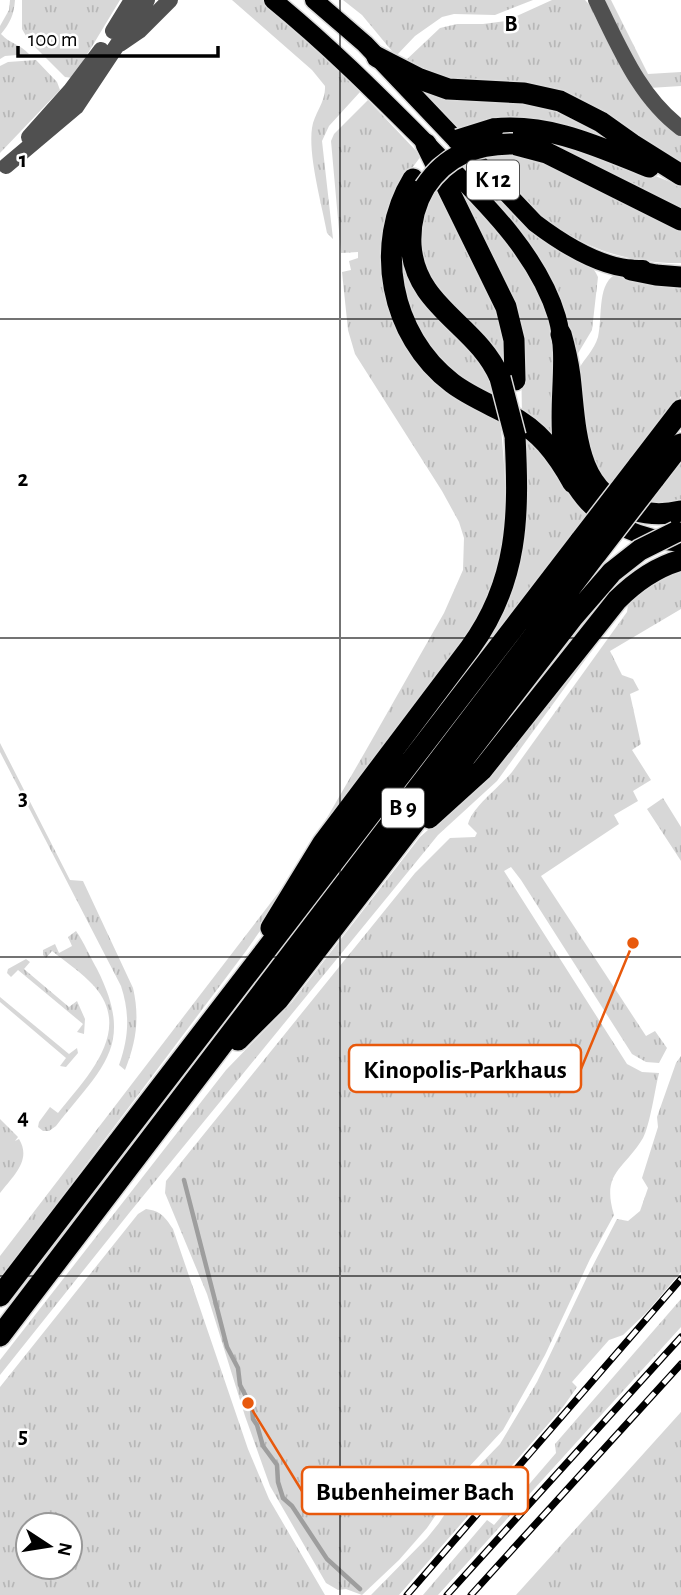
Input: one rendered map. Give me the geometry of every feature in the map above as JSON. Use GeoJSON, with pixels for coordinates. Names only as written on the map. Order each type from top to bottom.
{"type":"FeatureCollection","features":[{"type":"Feature","properties":{"kind":"highway"},"geometry":{"type":"LineString","coordinates":[[377,57],[420,79],[448,89],[524,93],[560,101],[601,122],[681,176]]}},
{"type":"Feature","properties":{"kind":"highway"},"geometry":{"type":"LineString","coordinates":[[507,379],[480,344],[434,300],[416,271],[411,250],[411,228],[419,183],[426,162],[450,143],[471,134],[492,129],[531,129],[569,136],[681,176]]}},
{"type":"Feature","properties":{"kind":"highway"},"geometry":{"type":"LineString","coordinates":[[225,1005],[317,851],[478,639],[507,576],[517,510],[515,445],[507,379],[514,340],[506,307],[426,144]]}},
{"type":"Feature","properties":{"kind":"highway"},"geometry":{"type":"LineString","coordinates":[[573,483],[554,451],[540,436],[522,422],[469,394],[446,378],[427,359],[406,326],[394,286],[392,249],[397,215],[419,183],[463,152],[482,146],[513,144],[547,153],[681,220]]}},
{"type":"Feature","properties":{"kind":"highway"},"geometry":{"type":"LineString","coordinates":[[631,270],[681,277]]}},
{"type":"Feature","properties":{"kind":"highway"},"geometry":{"type":"LineString","coordinates":[[561,334],[569,366],[577,442],[584,465],[594,483],[607,498],[625,508],[660,514],[681,511]]}},
{"type":"Feature","properties":{"kind":"highway","name":"B 9"},"geometry":{"type":"LineString","coordinates":[[0,1336],[208,1062],[646,472],[681,410]]}},
{"type":"Feature","properties":{"kind":"highway","name":"B 9"},"geometry":{"type":"LineString","coordinates":[[646,472],[681,444]]}},
{"type":"Feature","properties":{"kind":"highway"},"geometry":{"type":"LineString","coordinates":[[208,1062],[236,1042],[278,1000],[573,617],[612,572],[640,550],[680,534]]}},
{"type":"Feature","properties":{"kind":"highway","name":"B 9"},"geometry":{"type":"LineString","coordinates":[[0,1296],[225,1005],[589,547]]}},
{"type":"Feature","properties":{"kind":"highway"},"geometry":{"type":"LineString","coordinates":[[407,835],[437,813],[482,770],[617,600],[645,577],[681,560]]}},
{"type":"Feature","properties":{"kind":"main road","name":"K 12"},"geometry":{"type":"LineString","coordinates":[[273,0],[332,49],[496,217],[523,252],[549,296],[561,334],[562,440],[573,483],[597,513],[611,522],[643,535],[680,534]]}},
{"type":"Feature","properties":{"kind":"main road","name":"K 12"},"geometry":{"type":"LineString","coordinates":[[314,0],[377,57],[535,223],[581,252],[631,270],[681,268]]}},
{"type":"Feature","properties":{"kind":"street"},"geometry":{"type":"LineString","coordinates":[[3,169],[83,76],[132,0]]}},
{"type":"Feature","properties":{"kind":"street"},"geometry":{"type":"LineString","coordinates":[[3,169],[76,107],[147,0]]}},
{"type":"Feature","properties":{"kind":"street"},"geometry":{"type":"LineString","coordinates":[[115,47],[139,31],[170,0]]}},
{"type":"Feature","properties":{"kind":"street"},"geometry":{"type":"LineString","coordinates":[[596,0],[644,91],[656,106],[681,128]]}},
{"type":"Feature","properties":{"kind":"green space"},"geometry":{"type":"Polygon","coordinates":[[[10,0],[15,0],[13,14],[1,34],[29,54],[5,56],[0,59],[0,26],[9,10],[10,0]]]}},
{"type":"Feature","properties":{"kind":"green space"},"geometry":{"type":"Polygon","coordinates":[[[22,0],[120,0],[73,78],[65,77],[29,41],[22,29],[22,0]]]}},
{"type":"Feature","properties":{"kind":"green space"},"geometry":{"type":"Polygon","coordinates":[[[232,0],[263,0],[360,92],[329,126],[322,141],[333,239],[327,233],[311,139],[325,86],[312,70],[232,0]]]}},
{"type":"Feature","properties":{"kind":"green space"},"geometry":{"type":"Polygon","coordinates":[[[343,0],[533,0],[495,15],[454,14],[442,17],[415,36],[396,56],[362,15],[343,0]]]}},
{"type":"Feature","properties":{"kind":"green space"},"geometry":{"type":"Polygon","coordinates":[[[552,0],[585,0],[594,11],[642,99],[650,110],[681,136],[681,167],[615,125],[461,84],[404,62],[440,28],[457,24],[506,21],[552,0]]]}},
{"type":"Feature","properties":{"kind":"green space"},"geometry":{"type":"Polygon","coordinates":[[[602,0],[611,0],[648,74],[681,72],[681,86],[649,88],[602,0]]]}},
{"type":"Feature","properties":{"kind":"green space"},"geometry":{"type":"Polygon","coordinates":[[[36,60],[57,82],[60,90],[0,153],[0,66],[8,62],[36,60]]]}},
{"type":"Feature","properties":{"kind":"green space"},"geometry":{"type":"Polygon","coordinates":[[[418,89],[547,103],[632,150],[604,143],[457,131],[418,89]]]}},
{"type":"Feature","properties":{"kind":"green space"},"geometry":{"type":"Polygon","coordinates":[[[368,100],[421,156],[407,175],[396,324],[500,418],[505,520],[497,567],[478,618],[246,951],[0,1279],[0,1256],[279,892],[324,823],[365,752],[444,613],[463,570],[464,538],[459,522],[355,354],[348,330],[342,272],[351,270],[349,261],[358,258],[358,252],[341,253],[331,141],[334,134],[368,100]]]}},
{"type":"Feature","properties":{"kind":"green space"},"geometry":{"type":"Polygon","coordinates":[[[507,133],[575,145],[681,186],[681,214],[507,133]]]}},
{"type":"Feature","properties":{"kind":"green space"},"geometry":{"type":"Polygon","coordinates":[[[522,150],[681,226],[681,263],[614,254],[574,238],[555,226],[504,182],[481,152],[522,150]]]}},
{"type":"Feature","properties":{"kind":"green space"},"geometry":{"type":"Polygon","coordinates":[[[466,162],[505,206],[527,226],[551,244],[590,265],[598,277],[592,330],[574,360],[570,335],[460,165],[466,162]]]}},
{"type":"Feature","properties":{"kind":"green space"},"geometry":{"type":"Polygon","coordinates":[[[436,181],[502,315],[510,379],[433,293],[416,234],[436,181]]]}},
{"type":"Feature","properties":{"kind":"green space"},"geometry":{"type":"Polygon","coordinates":[[[455,182],[486,216],[514,253],[538,292],[547,313],[555,360],[556,439],[522,414],[521,358],[455,182]]]}},
{"type":"Feature","properties":{"kind":"green space"},"geometry":{"type":"Polygon","coordinates":[[[405,209],[405,248],[479,353],[499,402],[479,392],[430,354],[399,286],[405,209]]]}},
{"type":"Feature","properties":{"kind":"green space"},"geometry":{"type":"Polygon","coordinates":[[[619,273],[681,282],[681,396],[608,491],[590,465],[578,370],[598,337],[602,300],[607,283],[619,273]]]}},
{"type":"Feature","properties":{"kind":"green space"},"geometry":{"type":"Polygon","coordinates":[[[522,436],[534,445],[590,515],[492,642],[487,636],[522,436]]]}},
{"type":"Feature","properties":{"kind":"green space"},"geometry":{"type":"Polygon","coordinates":[[[681,459],[681,504],[645,506],[681,459]]]}},
{"type":"Feature","properties":{"kind":"green space"},"geometry":{"type":"Polygon","coordinates":[[[681,566],[681,609],[610,651],[622,675],[633,679],[639,690],[630,694],[641,744],[632,750],[651,780],[633,791],[638,801],[614,815],[619,824],[541,876],[646,1036],[655,1031],[667,1048],[659,1063],[646,1062],[632,1054],[521,880],[511,867],[504,871],[627,1064],[642,1072],[659,1073],[646,1132],[612,1180],[610,1189],[614,1215],[545,1355],[503,1430],[468,1468],[427,1528],[399,1560],[362,1595],[346,1589],[338,1590],[326,1583],[270,1486],[207,1294],[165,1193],[166,1181],[415,873],[450,838],[475,837],[477,833],[468,824],[471,817],[512,772],[627,612],[629,598],[681,566]]]}},
{"type":"Feature","properties":{"kind":"green space"},"geometry":{"type":"Polygon","coordinates":[[[625,605],[497,781],[438,835],[0,1375],[0,1360],[226,1070],[292,1002],[420,837],[454,807],[625,605]]]}},
{"type":"Feature","properties":{"kind":"green space"},"geometry":{"type":"Polygon","coordinates":[[[0,743],[70,880],[83,881],[133,988],[136,1030],[125,1070],[119,1065],[127,1026],[121,986],[0,752],[0,743]]]}},
{"type":"Feature","properties":{"kind":"green space"},"geometry":{"type":"Polygon","coordinates":[[[663,798],[681,827],[681,861],[647,809],[663,798]]]}},
{"type":"Feature","properties":{"kind":"green space"},"geometry":{"type":"Polygon","coordinates":[[[76,931],[108,995],[114,1018],[113,1037],[99,1071],[56,1126],[49,1131],[43,1131],[38,1127],[39,1122],[50,1107],[58,1113],[81,1085],[102,1053],[108,1037],[109,1020],[105,1003],[94,986],[52,951],[46,958],[43,955],[43,950],[55,944],[59,953],[72,946],[68,937],[76,931]]]}},
{"type":"Feature","properties":{"kind":"green space"},"geometry":{"type":"Polygon","coordinates":[[[26,959],[30,962],[24,969],[69,1007],[77,1001],[85,1019],[84,1034],[77,1032],[83,1024],[18,970],[11,977],[7,973],[8,969],[26,959]]]}},
{"type":"Feature","properties":{"kind":"green space"},"geometry":{"type":"Polygon","coordinates":[[[0,997],[69,1054],[77,1048],[78,1053],[66,1067],[60,1066],[66,1058],[0,1002],[0,997]]]}},
{"type":"Feature","properties":{"kind":"green space"},"geometry":{"type":"Polygon","coordinates":[[[681,1056],[681,1272],[646,1313],[623,1335],[609,1340],[572,1382],[577,1387],[563,1407],[399,1595],[371,1595],[427,1538],[471,1474],[500,1444],[537,1382],[617,1219],[628,1221],[640,1211],[648,1188],[642,1178],[658,1127],[657,1117],[681,1056]]]}},
{"type":"Feature","properties":{"kind":"green space"},"geometry":{"type":"Polygon","coordinates":[[[0,1119],[18,1137],[15,1141],[19,1139],[23,1154],[19,1168],[0,1193],[0,1119]]]}},
{"type":"Feature","properties":{"kind":"green space"},"geometry":{"type":"Polygon","coordinates":[[[146,1209],[159,1213],[173,1229],[248,1449],[269,1499],[325,1595],[0,1595],[0,1387],[138,1214],[146,1209]]]}},
{"type":"Feature","properties":{"kind":"green space"},"geometry":{"type":"Polygon","coordinates":[[[681,1299],[681,1327],[438,1595],[423,1595],[487,1520],[494,1525],[556,1453],[555,1444],[681,1299]]]}},
{"type":"Feature","properties":{"kind":"green space"},"geometry":{"type":"Polygon","coordinates":[[[681,1412],[681,1595],[516,1595],[681,1412]]]}},
{"type":"Feature","properties":{"kind":"waterway"},"geometry":{"type":"LineString","coordinates":[[184,1180],[227,1347],[238,1368],[240,1385],[252,1408],[263,1446],[277,1465],[283,1498],[292,1506],[327,1559],[360,1589]]}},
{"type":"Feature","properties":{"kind":"railway"},"geometry":{"type":"LineString","coordinates":[[407,1595],[681,1279]]}},
{"type":"Feature","properties":{"kind":"railway"},"geometry":{"type":"LineString","coordinates":[[447,1595],[681,1337]]}},
{"type":"Feature","properties":{"kind":"railway"},"geometry":{"type":"LineString","coordinates":[[471,1595],[681,1364]]}},
{"type":"Feature","properties":{"kind":"place","name":"Kinopolis-Parkhaus"},"geometry":{"type":"Point","coordinates":[633,943]}},
{"type":"Feature","properties":{"kind":"place","name":"Bubenheimer Bach"},"geometry":{"type":"Point","coordinates":[248,1403]}}]}
